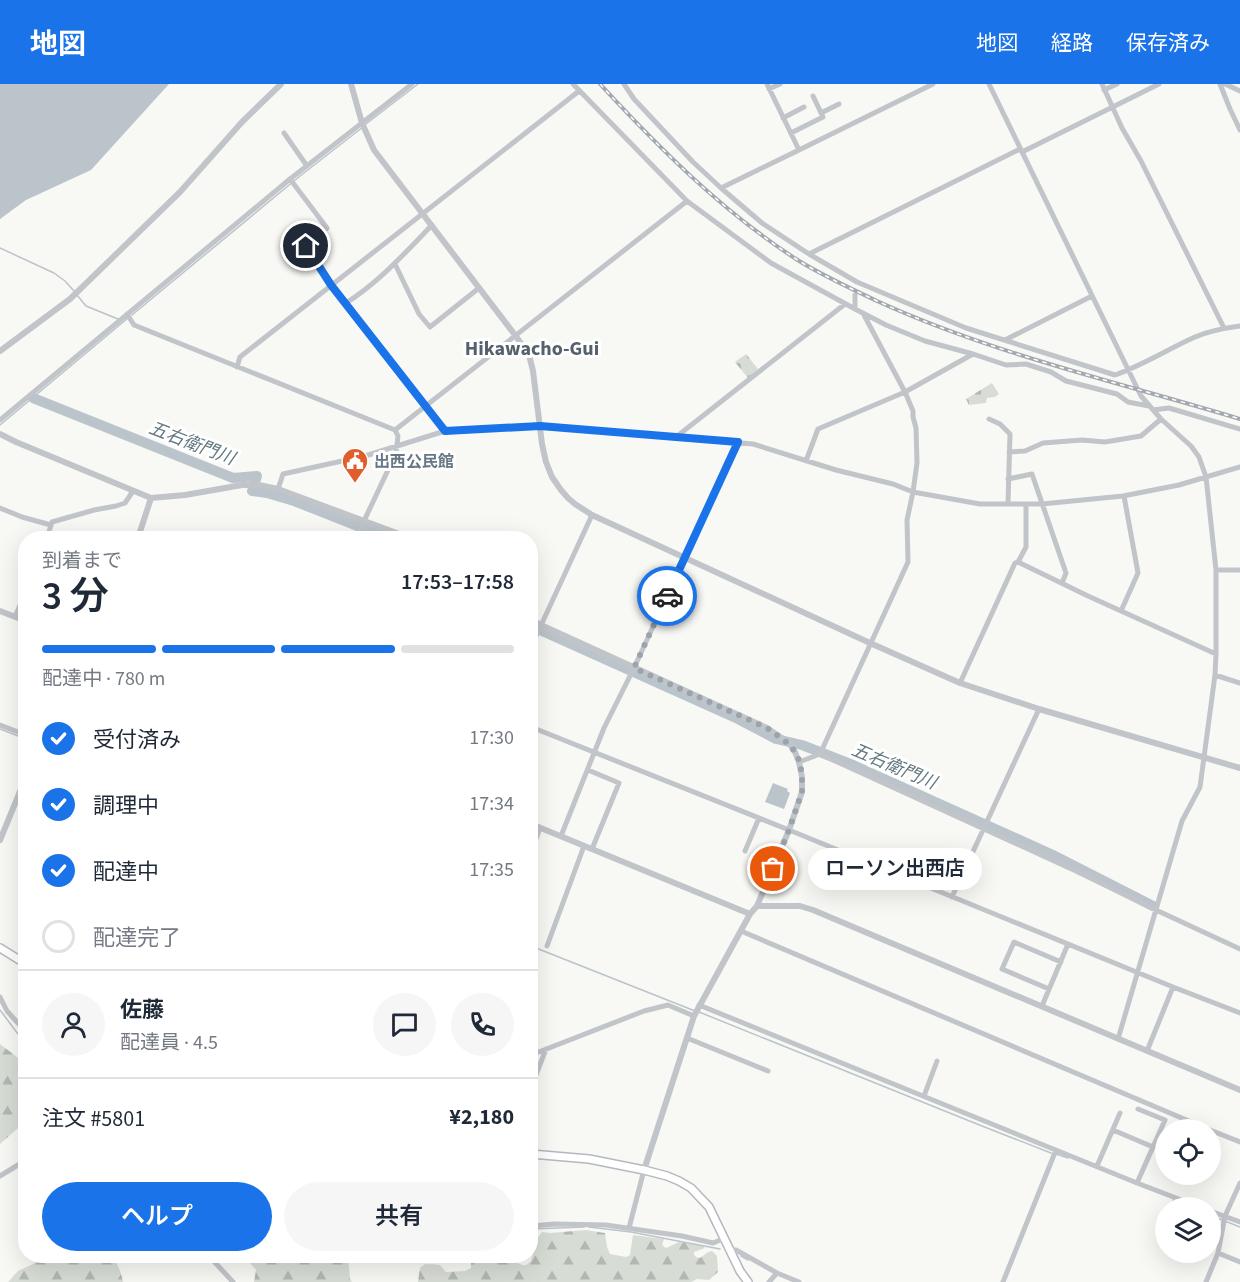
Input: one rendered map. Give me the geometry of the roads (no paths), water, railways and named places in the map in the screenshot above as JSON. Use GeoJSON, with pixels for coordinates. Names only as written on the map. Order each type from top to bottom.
{"type":"FeatureCollection","features":[{"type":"Feature","properties":{"kind":"main road"},"geometry":{"type":"LineString","coordinates":[[0,948],[18,959]]}},
{"type":"Feature","properties":{"kind":"main road"},"geometry":{"type":"LineString","coordinates":[[538,1155],[589,1159],[644,1170],[668,1176],[691,1188],[709,1207],[740,1271],[748,1282]]}},
{"type":"Feature","properties":{"kind":"street"},"geometry":{"type":"LineString","coordinates":[[0,351],[70,298],[180,192],[242,122],[280,84]]}},
{"type":"Feature","properties":{"kind":"street"},"geometry":{"type":"LineString","coordinates":[[351,84],[362,123],[374,150],[529,355],[546,462],[552,477],[575,504],[592,515],[684,558],[960,683],[1240,768]]}},
{"type":"Feature","properties":{"kind":"street"},"geometry":{"type":"LineString","coordinates":[[0,420],[290,179],[412,84]]}},
{"type":"Feature","properties":{"kind":"street"},"geometry":{"type":"LineString","coordinates":[[573,84],[687,201],[771,263],[845,304],[886,325],[925,341],[1006,365],[1026,364],[1051,372],[1066,381],[1117,394],[1128,402],[1151,408],[1169,408],[1240,429]]}},
{"type":"Feature","properties":{"kind":"street"},"geometry":{"type":"LineString","coordinates":[[624,84],[634,99],[693,162],[762,223],[808,254],[857,282],[966,328],[1115,375],[1197,336],[1240,326]]}},
{"type":"Feature","properties":{"kind":"street"},"geometry":{"type":"LineString","coordinates":[[780,84],[768,86],[799,150]]}},
{"type":"Feature","properties":{"kind":"street"},"geometry":{"type":"LineString","coordinates":[[721,188],[933,84]]}},
{"type":"Feature","properties":{"kind":"street"},"geometry":{"type":"LineString","coordinates":[[989,84],[1141,396],[1161,419],[1191,446],[1199,458],[1206,477],[1216,570],[1216,654],[1200,788],[1182,821],[1118,1039]]}},
{"type":"Feature","properties":{"kind":"street"},"geometry":{"type":"LineString","coordinates":[[1117,84],[1103,87],[1224,328]]}},
{"type":"Feature","properties":{"kind":"street"},"geometry":{"type":"LineString","coordinates":[[808,254],[1159,84]]}},
{"type":"Feature","properties":{"kind":"street"},"geometry":{"type":"LineString","coordinates":[[1220,84],[1240,130]]}},
{"type":"Feature","properties":{"kind":"street"},"geometry":{"type":"LineString","coordinates":[[1225,84],[1240,91]]}},
{"type":"Feature","properties":{"kind":"street"},"geometry":{"type":"LineString","coordinates":[[237,366],[240,357],[579,92]]}},
{"type":"Feature","properties":{"kind":"street"},"geometry":{"type":"LineString","coordinates":[[791,133],[823,117],[813,96]]}},
{"type":"Feature","properties":{"kind":"street"},"geometry":{"type":"LineString","coordinates":[[821,113],[839,104]]}},
{"type":"Feature","properties":{"kind":"street"},"geometry":{"type":"LineString","coordinates":[[783,117],[804,107]]}},
{"type":"Feature","properties":{"kind":"street"},"geometry":{"type":"LineString","coordinates":[[284,133],[307,166]]}},
{"type":"Feature","properties":{"kind":"street"},"geometry":{"type":"LineString","coordinates":[[290,179],[327,228],[306,246],[331,285],[445,431]]}},
{"type":"Feature","properties":{"kind":"street"},"geometry":{"type":"LineString","coordinates":[[395,430],[687,201]]}},
{"type":"Feature","properties":{"kind":"street"},"geometry":{"type":"LineString","coordinates":[[346,303],[359,295],[395,264],[432,225]]}},
{"type":"Feature","properties":{"kind":"street"},"geometry":{"type":"LineString","coordinates":[[395,264],[419,314],[430,327],[479,288]]}},
{"type":"Feature","properties":{"kind":"street"},"geometry":{"type":"LineString","coordinates":[[855,309],[857,282]]}},
{"type":"Feature","properties":{"kind":"street"},"geometry":{"type":"LineString","coordinates":[[1005,340],[1092,296]]}},
{"type":"Feature","properties":{"kind":"street"},"geometry":{"type":"LineString","coordinates":[[676,436],[845,304]]}},
{"type":"Feature","properties":{"kind":"street"},"geometry":{"type":"LineString","coordinates":[[800,762],[820,754],[908,562],[907,520],[917,462],[913,411],[863,313]]}},
{"type":"Feature","properties":{"kind":"street"},"geometry":{"type":"LineString","coordinates":[[126,315],[134,325],[395,430],[398,436],[396,453],[360,531]]}},
{"type":"Feature","properties":{"kind":"street"},"geometry":{"type":"LineString","coordinates":[[806,461],[818,429],[905,392],[973,354]]}},
{"type":"Feature","properties":{"kind":"street"},"geometry":{"type":"LineString","coordinates":[[989,419],[1000,424],[1010,434],[1008,504]]}},
{"type":"Feature","properties":{"kind":"street"},"geometry":{"type":"LineString","coordinates":[[1009,452],[1025,451],[1043,443],[1082,440],[1105,442],[1141,436],[1161,419]]}},
{"type":"Feature","properties":{"kind":"street"},"geometry":{"type":"LineString","coordinates":[[278,489],[283,474],[365,456],[445,431],[540,426],[753,444],[836,470],[893,484],[913,492],[980,504],[1042,504],[1124,496],[1179,485],[1240,467]]}},
{"type":"Feature","properties":{"kind":"street"},"geometry":{"type":"LineString","coordinates":[[0,435],[151,498],[185,495],[242,485],[259,485],[278,489],[391,531]]}},
{"type":"Feature","properties":{"kind":"street"},"geometry":{"type":"LineString","coordinates":[[561,836],[604,728],[738,442]]}},
{"type":"Feature","properties":{"kind":"street"},"geometry":{"type":"LineString","coordinates":[[1008,479],[1032,474],[1066,573],[1062,583]]}},
{"type":"Feature","properties":{"kind":"street"},"geometry":{"type":"LineString","coordinates":[[49,531],[52,522],[125,503],[133,491]]}},
{"type":"Feature","properties":{"kind":"street"},"geometry":{"type":"LineString","coordinates":[[1121,611],[1138,573],[1124,496]]}},
{"type":"Feature","properties":{"kind":"street"},"geometry":{"type":"LineString","coordinates":[[140,531],[151,498]]}},
{"type":"Feature","properties":{"kind":"street"},"geometry":{"type":"LineString","coordinates":[[960,683],[1015,563],[1018,562],[1026,547],[1026,504]]}},
{"type":"Feature","properties":{"kind":"street"},"geometry":{"type":"LineString","coordinates":[[0,508],[51,525]]}},
{"type":"Feature","properties":{"kind":"street"},"geometry":{"type":"LineString","coordinates":[[538,632],[592,515]]}},
{"type":"Feature","properties":{"kind":"street"},"geometry":{"type":"LineString","coordinates":[[1018,562],[1216,654]]}},
{"type":"Feature","properties":{"kind":"street"},"geometry":{"type":"LineString","coordinates":[[1216,570],[1240,570]]}},
{"type":"Feature","properties":{"kind":"street"},"geometry":{"type":"LineString","coordinates":[[15,617],[18,610]]}},
{"type":"Feature","properties":{"kind":"street"},"geometry":{"type":"LineString","coordinates":[[0,611],[18,618]]}},
{"type":"Feature","properties":{"kind":"street"},"geometry":{"type":"LineString","coordinates":[[538,623],[767,728],[789,744],[800,762],[802,792],[789,830],[757,906],[750,914],[694,1016],[644,1170],[629,1228]]}},
{"type":"Feature","properties":{"kind":"street"},"geometry":{"type":"LineString","coordinates":[[1215,675],[1240,683]]}},
{"type":"Feature","properties":{"kind":"street"},"geometry":{"type":"LineString","coordinates":[[952,897],[1039,708]]}},
{"type":"Feature","properties":{"kind":"street"},"geometry":{"type":"LineString","coordinates":[[0,725],[18,732]]}},
{"type":"Feature","properties":{"kind":"street"},"geometry":{"type":"LineString","coordinates":[[538,730],[1240,1013]]}},
{"type":"Feature","properties":{"kind":"street"},"geometry":{"type":"LineString","coordinates":[[820,754],[1240,949]]}},
{"type":"Feature","properties":{"kind":"street"},"geometry":{"type":"LineString","coordinates":[[588,770],[619,783],[592,849]]}},
{"type":"Feature","properties":{"kind":"street"},"geometry":{"type":"LineString","coordinates":[[0,840],[18,796]]}},
{"type":"Feature","properties":{"kind":"street"},"geometry":{"type":"LineString","coordinates":[[746,851],[759,818]]}},
{"type":"Feature","properties":{"kind":"street"},"geometry":{"type":"LineString","coordinates":[[538,834],[540,828],[750,914]]}},
{"type":"Feature","properties":{"kind":"street"},"geometry":{"type":"LineString","coordinates":[[547,946],[584,846]]}},
{"type":"Feature","properties":{"kind":"street"},"geometry":{"type":"LineString","coordinates":[[765,889],[768,898],[777,906]]}},
{"type":"Feature","properties":{"kind":"street"},"geometry":{"type":"LineString","coordinates":[[757,906],[800,906],[813,910],[1240,1090]]}},
{"type":"Feature","properties":{"kind":"street"},"geometry":{"type":"LineString","coordinates":[[741,930],[1184,1119]]}},
{"type":"Feature","properties":{"kind":"street"},"geometry":{"type":"LineString","coordinates":[[1049,989],[1002,969],[1014,942],[1061,962]]}},
{"type":"Feature","properties":{"kind":"street"},"geometry":{"type":"LineString","coordinates":[[1042,1006],[1068,944]]}},
{"type":"Feature","properties":{"kind":"street"},"geometry":{"type":"LineString","coordinates":[[1147,1051],[1173,987]]}},
{"type":"Feature","properties":{"kind":"street"},"geometry":{"type":"LineString","coordinates":[[0,997],[7,1011],[18,1023]]}},
{"type":"Feature","properties":{"kind":"street"},"geometry":{"type":"LineString","coordinates":[[538,1052],[644,1011],[668,1005],[694,1016]]}},
{"type":"Feature","properties":{"kind":"street"},"geometry":{"type":"LineString","coordinates":[[699,1005],[1173,1197]]}},
{"type":"Feature","properties":{"kind":"street"},"geometry":{"type":"LineString","coordinates":[[687,1038],[768,1071]]}},
{"type":"Feature","properties":{"kind":"street"},"geometry":{"type":"LineString","coordinates":[[538,1070],[546,1049]]}},
{"type":"Feature","properties":{"kind":"street"},"geometry":{"type":"LineString","coordinates":[[924,1096],[937,1061]]}},
{"type":"Feature","properties":{"kind":"street"},"geometry":{"type":"LineString","coordinates":[[1137,1183],[1165,1120],[1138,1109]]}},
{"type":"Feature","properties":{"kind":"street"},"geometry":{"type":"LineString","coordinates":[[1097,1166],[1120,1113]]}},
{"type":"Feature","properties":{"kind":"street"},"geometry":{"type":"LineString","coordinates":[[1113,1130],[1153,1147]]}},
{"type":"Feature","properties":{"kind":"street"},"geometry":{"type":"LineString","coordinates":[[1221,1134],[1240,1142]]}},
{"type":"Feature","properties":{"kind":"street"},"geometry":{"type":"LineString","coordinates":[[1003,1282],[1056,1150]]}},
{"type":"Feature","properties":{"kind":"street"},"geometry":{"type":"LineString","coordinates":[[0,1176],[18,1165]]}},
{"type":"Feature","properties":{"kind":"street"},"geometry":{"type":"LineString","coordinates":[[1221,1237],[1225,1216],[1240,1183]]}},
{"type":"Feature","properties":{"kind":"street"},"geometry":{"type":"LineString","coordinates":[[1232,1200],[1240,1204]]}},
{"type":"Feature","properties":{"kind":"street"},"geometry":{"type":"LineString","coordinates":[[1221,1215],[1240,1222]]}},
{"type":"Feature","properties":{"kind":"street"},"geometry":{"type":"LineString","coordinates":[[538,1226],[606,1225],[713,1243],[725,1238]]}},
{"type":"Feature","properties":{"kind":"street"},"geometry":{"type":"LineString","coordinates":[[730,1250],[736,1250],[777,1273],[799,1282]]}},
{"type":"Feature","properties":{"kind":"street"},"geometry":{"type":"LineString","coordinates":[[1221,1254],[1240,1262]]}},
{"type":"Feature","properties":{"kind":"street"},"geometry":{"type":"LineString","coordinates":[[215,1263],[233,1282]]}},
{"type":"Feature","properties":{"kind":"street"},"geometry":{"type":"LineString","coordinates":[[1206,1282],[1214,1263]]}},
{"type":"Feature","properties":{"kind":"street"},"geometry":{"type":"LineString","coordinates":[[769,1282],[777,1273]]}},
{"type":"Feature","properties":{"kind":"waterway"},"geometry":{"type":"LineString","coordinates":[[366,124],[418,84]]}},
{"type":"Feature","properties":{"kind":"waterway"},"geometry":{"type":"LineString","coordinates":[[132,315],[363,127]]}},
{"type":"Feature","properties":{"kind":"waterway"},"geometry":{"type":"LineString","coordinates":[[0,248],[54,273],[74,291]]}},
{"type":"Feature","properties":{"kind":"waterway"},"geometry":{"type":"LineString","coordinates":[[77,295],[86,306],[118,319]]}},
{"type":"Feature","properties":{"kind":"waterway"},"geometry":{"type":"LineString","coordinates":[[0,425],[128,318]]}},
{"type":"Feature","properties":{"kind":"waterway","name":"五右衛門川"},"geometry":{"type":"LineString","coordinates":[[33,398],[233,478],[257,476],[252,491],[294,501],[370,531]]}},
{"type":"Feature","properties":{"kind":"waterway","name":"五右衛門川"},"geometry":{"type":"LineString","coordinates":[[538,629],[738,719],[776,739],[802,745],[853,765],[1053,855],[1153,906]]}},
{"type":"Feature","properties":{"kind":"waterway"},"geometry":{"type":"LineString","coordinates":[[0,729],[18,736]]}},
{"type":"Feature","properties":{"kind":"waterway"},"geometry":{"type":"LineString","coordinates":[[538,949],[695,1011]]}},
{"type":"Feature","properties":{"kind":"waterway"},"geometry":{"type":"LineString","coordinates":[[0,1010],[18,1034]]}},
{"type":"Feature","properties":{"kind":"waterway"},"geometry":{"type":"LineString","coordinates":[[699,1012],[1051,1153]]}},
{"type":"Feature","properties":{"kind":"waterway"},"geometry":{"type":"LineString","coordinates":[[1056,1154],[1068,1158]]}},
{"type":"Feature","properties":{"kind":"waterway"},"geometry":{"type":"LineString","coordinates":[[1221,1219],[1240,1227]]}},
{"type":"Feature","properties":{"kind":"waterway"},"geometry":{"type":"LineString","coordinates":[[538,1229],[584,1227]]}},
{"type":"Feature","properties":{"kind":"waterway"},"geometry":{"type":"LineString","coordinates":[[589,1227],[631,1232],[720,1249]]}},
{"type":"Feature","properties":{"kind":"waterway"},"geometry":{"type":"LineString","coordinates":[[741,1256],[748,1260]]}},
{"type":"Feature","properties":{"kind":"railway"},"geometry":{"type":"LineString","coordinates":[[600,84],[669,155],[717,200],[769,240],[825,276],[877,301],[966,337],[1056,366],[1240,419]]}},
{"type":"Feature","properties":{"kind":"place","name":"出西公民館"},"geometry":{"type":"Point","coordinates":[355,484]}},
{"type":"Feature","properties":{"kind":"place","name":"ローソン出西店"},"geometry":{"type":"Point","coordinates":[773,869]}},
{"type":"Feature","properties":{"kind":"district","name":"Hikawacho-Gui"},"geometry":{"type":"Point","coordinates":[532,348]}}]}
